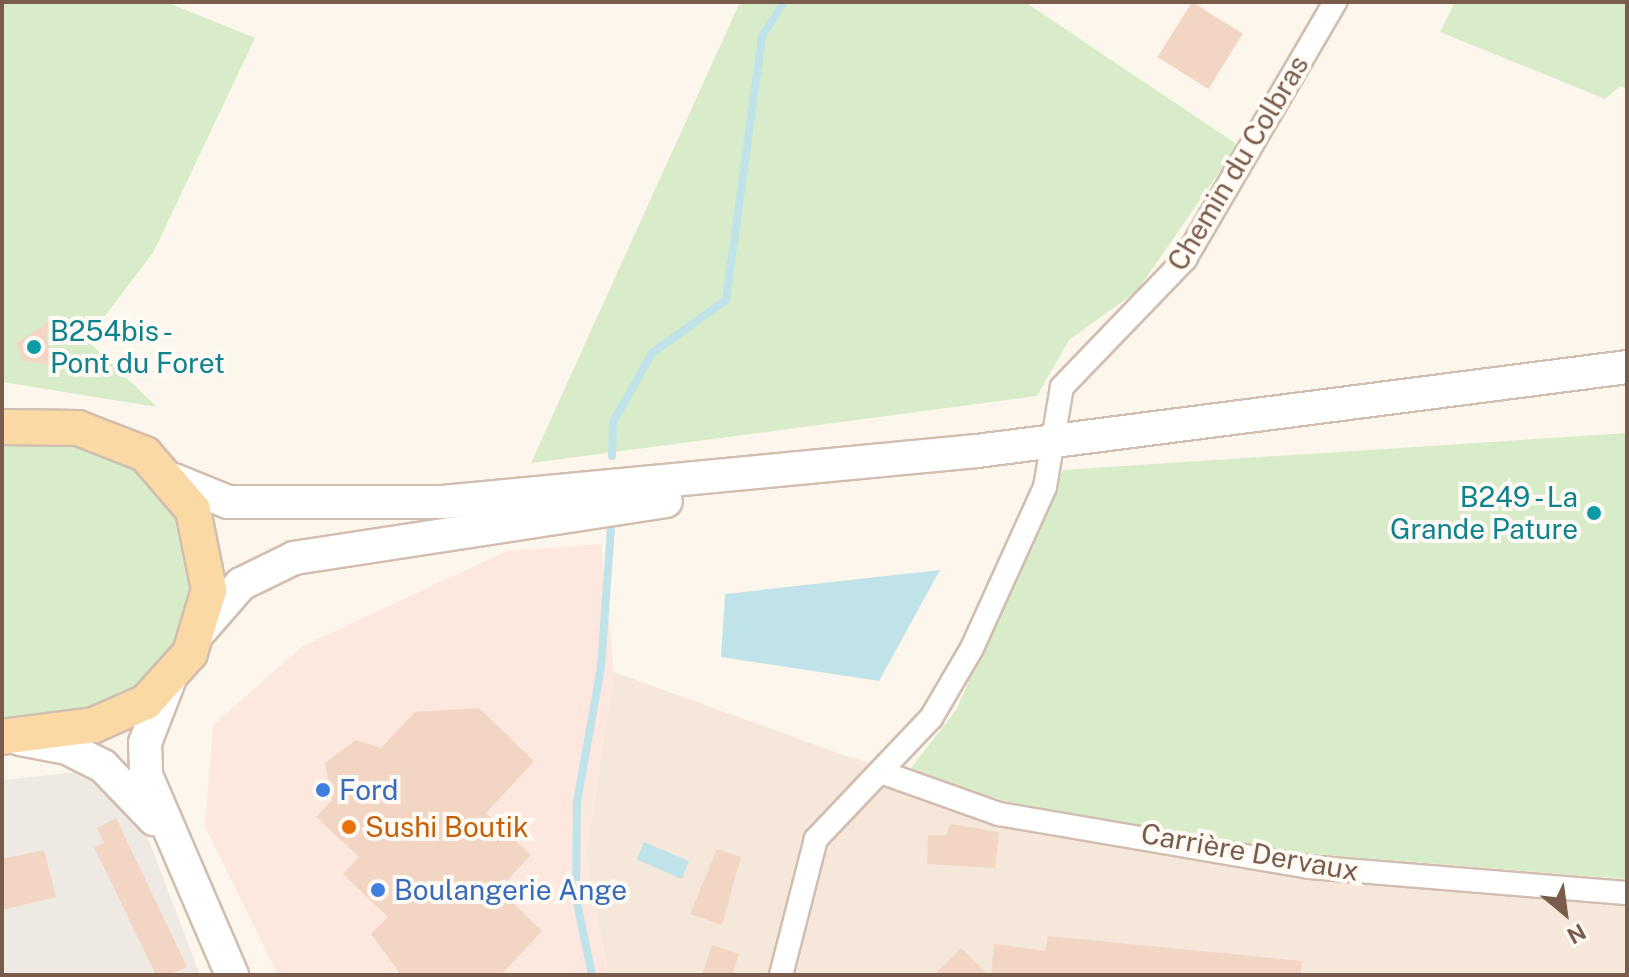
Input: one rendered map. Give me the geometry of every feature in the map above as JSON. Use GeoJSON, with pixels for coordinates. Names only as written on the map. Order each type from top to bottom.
{"type":"FeatureCollection","features":[{"type":"Feature","properties":{"kind":"main road"},"geometry":{"type":"LineString","coordinates":[[2,427],[110,436],[174,480],[228,502],[398,505],[977,451],[1627,367]]}},
{"type":"Feature","properties":{"kind":"main road"},"geometry":{"type":"LineString","coordinates":[[232,975],[182,862],[144,759],[169,681],[200,631],[253,576],[316,553],[977,451]]}},
{"type":"Feature","properties":{"kind":"main road"},"geometry":{"type":"LineString","coordinates":[[174,480],[206,551],[209,590],[200,631]]}},
{"type":"Feature","properties":{"kind":"main road"},"geometry":{"type":"LineString","coordinates":[[4,737],[108,721],[169,681]]}},
{"type":"Feature","properties":{"kind":"main road"},"geometry":{"type":"LineString","coordinates":[[4,737],[67,748],[103,766],[140,800],[182,862]]}},
{"type":"Feature","properties":{"kind":"main road"},"geometry":{"type":"LineString","coordinates":[[210,920],[246,975]]}},
{"type":"Feature","properties":{"kind":"street","name":"Chemin du Colbras"},"geometry":{"type":"LineString","coordinates":[[781,975],[816,839],[931,718],[972,648],[1045,487],[1062,387],[1185,259],[1335,2]]}},
{"type":"Feature","properties":{"kind":"street","name":"Carrière Dervaux"},"geometry":{"type":"LineString","coordinates":[[881,772],[999,814],[1309,867],[1627,893]]}},
{"type":"Feature","properties":{"kind":"shaded area"},"geometry":{"type":"Polygon","coordinates":[[[601,544],[614,672],[586,856],[608,975],[278,975],[205,827],[213,725],[303,646],[507,551],[601,544]]]}},
{"type":"Feature","properties":{"kind":"shaded area"},"geometry":{"type":"Polygon","coordinates":[[[614,672],[849,757],[1029,808],[1290,852],[1627,879],[1627,975],[608,975],[586,856],[614,672]]]}},
{"type":"Feature","properties":{"kind":"shaded area"},"geometry":{"type":"Polygon","coordinates":[[[95,770],[143,825],[200,975],[2,975],[2,780],[95,770]]]}},
{"type":"Feature","properties":{"kind":"green space"},"geometry":{"type":"Polygon","coordinates":[[[2,2],[166,2],[255,38],[154,251],[87,340],[157,407],[2,382],[2,2]]]}},
{"type":"Feature","properties":{"kind":"green space"},"geometry":{"type":"Polygon","coordinates":[[[740,2],[1025,2],[1238,145],[1137,291],[1069,340],[1037,396],[531,463],[740,2]]]}},
{"type":"Feature","properties":{"kind":"green space"},"geometry":{"type":"Polygon","coordinates":[[[1455,2],[1627,2],[1627,89],[1620,86],[1605,99],[1440,32],[1455,2]]]}},
{"type":"Feature","properties":{"kind":"green space"},"geometry":{"type":"Polygon","coordinates":[[[1627,433],[1627,879],[1290,852],[1029,808],[908,772],[956,710],[1063,470],[1627,433]]]}},
{"type":"Feature","properties":{"kind":"green space"},"geometry":{"type":"Polygon","coordinates":[[[2,440],[67,443],[109,454],[144,473],[182,522],[194,587],[177,646],[136,690],[94,709],[2,722],[2,440]]]}},
{"type":"Feature","properties":{"kind":"water"},"geometry":{"type":"Polygon","coordinates":[[[940,570],[879,681],[721,657],[725,594],[940,570]]]}},
{"type":"Feature","properties":{"kind":"water"},"geometry":{"type":"Polygon","coordinates":[[[644,842],[689,861],[682,879],[637,859],[644,842]]]}},
{"type":"Feature","properties":{"kind":"building"},"geometry":{"type":"Polygon","coordinates":[[[1192,2],[1243,34],[1208,89],[1158,57],[1192,2]]]}},
{"type":"Feature","properties":{"kind":"building","name":"B254bis - Pont du Foret"},"geometry":{"type":"Polygon","coordinates":[[[49,322],[46,338],[58,367],[24,361],[16,343],[49,322]]]}},
{"type":"Feature","properties":{"kind":"building"},"geometry":{"type":"Polygon","coordinates":[[[479,708],[534,761],[486,813],[531,855],[499,889],[542,931],[501,975],[401,975],[371,934],[388,917],[343,874],[359,857],[316,817],[332,800],[325,763],[356,740],[381,748],[415,712],[479,708]]]}},
{"type":"Feature","properties":{"kind":"building"},"geometry":{"type":"Polygon","coordinates":[[[116,818],[187,967],[169,975],[156,975],[94,847],[104,843],[97,828],[116,818]]]}},
{"type":"Feature","properties":{"kind":"building"},"geometry":{"type":"Polygon","coordinates":[[[950,824],[999,832],[995,868],[927,864],[928,835],[946,835],[950,824]]]}},
{"type":"Feature","properties":{"kind":"building"},"geometry":{"type":"Polygon","coordinates":[[[717,849],[741,857],[722,925],[690,914],[717,849]]]}},
{"type":"Feature","properties":{"kind":"building"},"geometry":{"type":"Polygon","coordinates":[[[44,850],[56,897],[2,910],[2,859],[44,850]]]}},
{"type":"Feature","properties":{"kind":"building"},"geometry":{"type":"Polygon","coordinates":[[[1048,936],[1302,961],[1301,975],[991,975],[994,944],[1045,951],[1048,936]]]}},
{"type":"Feature","properties":{"kind":"building"},"geometry":{"type":"Polygon","coordinates":[[[712,945],[739,954],[732,975],[702,975],[712,945]]]}},
{"type":"Feature","properties":{"kind":"building"},"geometry":{"type":"Polygon","coordinates":[[[961,948],[989,975],[934,975],[961,948]]]}},
{"type":"Feature","properties":{"kind":"waterway"},"geometry":{"type":"LineString","coordinates":[[612,456],[613,422],[652,353],[726,300],[762,36],[784,2]]}},
{"type":"Feature","properties":{"kind":"waterway"},"geometry":{"type":"LineString","coordinates":[[592,975],[576,898],[577,802],[601,667],[611,529]]}},
{"type":"Feature","properties":{"kind":"place","name":"B254bis - Pont du Foret"},"geometry":{"type":"Point","coordinates":[34,347]}},
{"type":"Feature","properties":{"kind":"place","name":"B249 - La Grande Pature"},"geometry":{"type":"Point","coordinates":[1594,513]}},
{"type":"Feature","properties":{"kind":"place","name":"Ford"},"geometry":{"type":"Point","coordinates":[323,790]}},
{"type":"Feature","properties":{"kind":"place","name":"Sushi Boutik"},"geometry":{"type":"Point","coordinates":[349,827]}},
{"type":"Feature","properties":{"kind":"place","name":"Boulangerie Ange"},"geometry":{"type":"Point","coordinates":[378,890]}}]}
